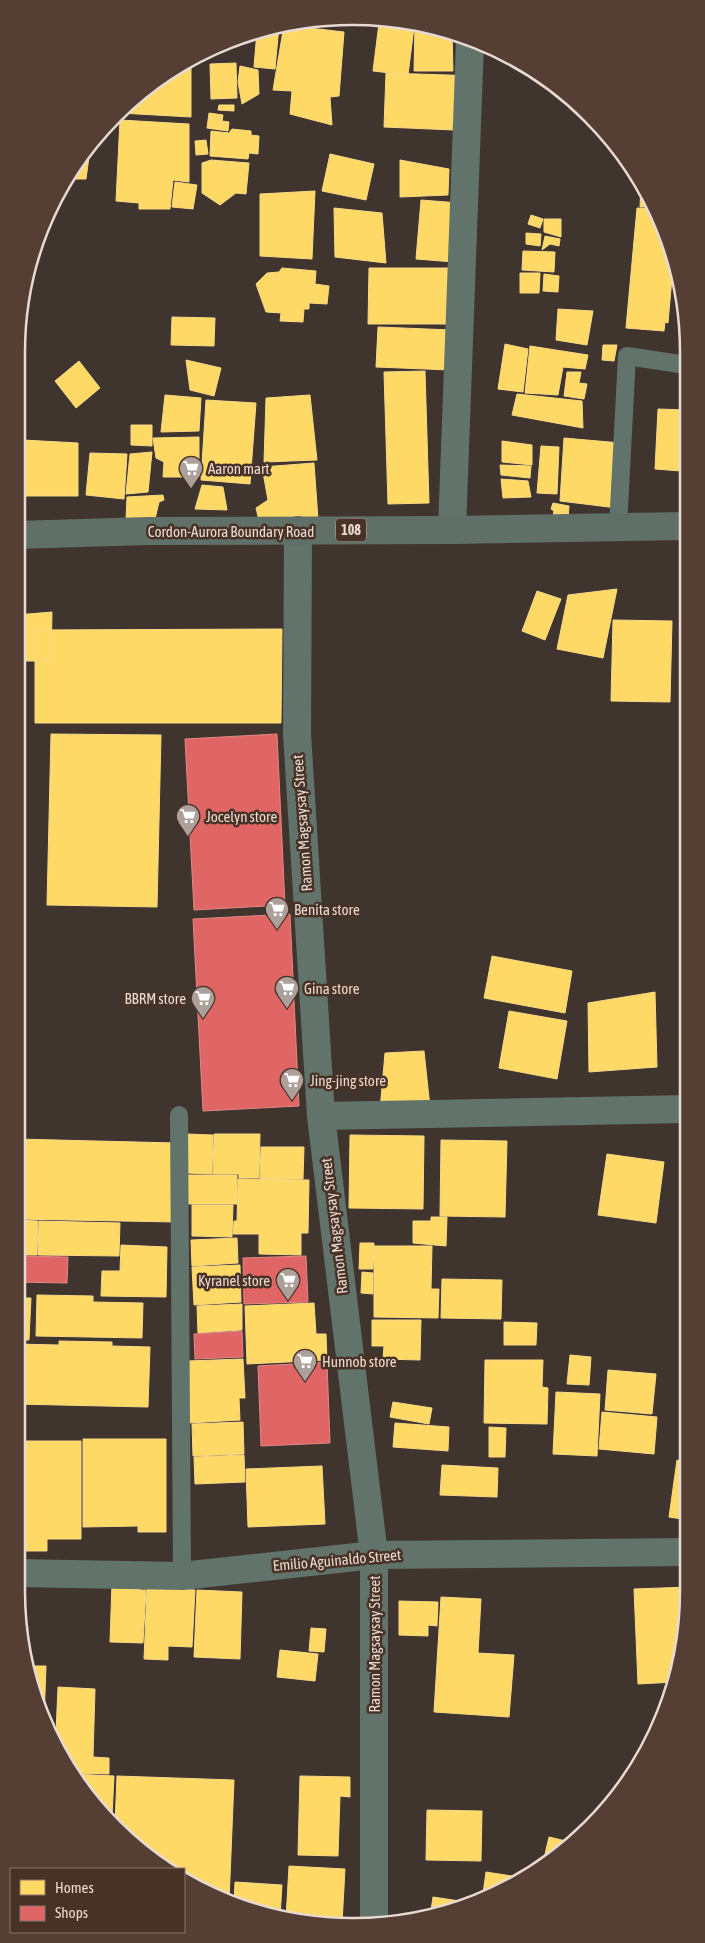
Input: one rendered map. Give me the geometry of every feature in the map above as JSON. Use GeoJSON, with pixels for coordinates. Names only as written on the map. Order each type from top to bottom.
{"type":"FeatureCollection","features":[{"type":"Feature","properties":{"kind":"main road","name":"Cordon-Aurora Boundary Road"},"geometry":{"type":"LineString","coordinates":[[25,535],[148,531],[452,530],[680,526]]}},
{"type":"Feature","properties":{"kind":"street"},"geometry":{"type":"LineString","coordinates":[[452,530],[470,47]]}},
{"type":"Feature","properties":{"kind":"street","name":"Ramon Magsaysay Street"},"geometry":{"type":"LineString","coordinates":[[298,530],[297,734],[321,1116],[374,1554],[374,1917]]}},
{"type":"Feature","properties":{"kind":"street"},"geometry":{"type":"LineString","coordinates":[[321,1116],[680,1109]]}},
{"type":"Feature","properties":{"kind":"street","name":"Emilio Aguinaldo Street"},"geometry":{"type":"LineString","coordinates":[[25,1573],[182,1576],[374,1554],[680,1552]]}},
{"type":"Feature","properties":{"kind":"lane"},"geometry":{"type":"LineString","coordinates":[[618,527],[627,356],[680,364]]}},
{"type":"Feature","properties":{"kind":"lane"},"geometry":{"type":"LineString","coordinates":[[179,1115],[182,1576]]}},
{"type":"Feature","properties":{"kind":"building: Homes"},"geometry":{"type":"Polygon","coordinates":[[[379,26],[414,31],[408,75],[373,71],[379,26]]]}},
{"type":"Feature","properties":{"kind":"building: Homes"},"geometry":{"type":"Polygon","coordinates":[[[310,28],[344,32],[339,96],[330,97],[332,125],[290,114],[292,91],[273,90],[283,32],[310,28]]]}},
{"type":"Feature","properties":{"kind":"building: Homes"},"geometry":{"type":"Polygon","coordinates":[[[415,31],[452,40],[453,71],[414,71],[415,31]]]}},
{"type":"Feature","properties":{"kind":"building: Homes"},"geometry":{"type":"Polygon","coordinates":[[[278,34],[275,69],[254,67],[256,39],[278,34]]]}},
{"type":"Feature","properties":{"kind":"building: Homes"},"geometry":{"type":"Polygon","coordinates":[[[236,63],[237,98],[211,99],[210,64],[236,63]]]}},
{"type":"Feature","properties":{"kind":"building: Homes"},"geometry":{"type":"Polygon","coordinates":[[[240,66],[258,70],[259,94],[242,104],[238,82],[240,66]]]}},
{"type":"Feature","properties":{"kind":"building: Homes"},"geometry":{"type":"Polygon","coordinates":[[[191,68],[191,117],[129,114],[153,93],[191,68]]]}},
{"type":"Feature","properties":{"kind":"building: Homes"},"geometry":{"type":"Polygon","coordinates":[[[386,73],[479,76],[477,131],[384,127],[386,73]]]}},
{"type":"Feature","properties":{"kind":"building: Homes"},"geometry":{"type":"Polygon","coordinates":[[[219,105],[234,105],[234,111],[218,110],[219,105]]]}},
{"type":"Feature","properties":{"kind":"building: Homes"},"geometry":{"type":"Polygon","coordinates":[[[209,113],[223,115],[222,121],[229,122],[228,131],[207,128],[209,113]]]}},
{"type":"Feature","properties":{"kind":"building: Homes"},"geometry":{"type":"Polygon","coordinates":[[[121,121],[189,124],[189,182],[173,180],[170,209],[139,209],[139,203],[116,201],[121,121]]]}},
{"type":"Feature","properties":{"kind":"building: Homes"},"geometry":{"type":"Polygon","coordinates":[[[232,129],[251,131],[251,135],[259,136],[258,154],[249,153],[248,159],[210,156],[211,131],[229,133],[232,129]]]}},
{"type":"Feature","properties":{"kind":"building: Homes"},"geometry":{"type":"Polygon","coordinates":[[[206,140],[208,154],[196,155],[195,141],[206,140]]]}},
{"type":"Feature","properties":{"kind":"building: Homes"},"geometry":{"type":"Polygon","coordinates":[[[330,154],[374,164],[366,200],[322,191],[330,154]]]}},
{"type":"Feature","properties":{"kind":"building: Homes"},"geometry":{"type":"Polygon","coordinates":[[[89,159],[86,179],[75,179],[89,159]]]}},
{"type":"Feature","properties":{"kind":"building: Homes"},"geometry":{"type":"Polygon","coordinates":[[[211,160],[249,163],[246,194],[236,193],[220,205],[202,193],[202,163],[211,160]]]}},
{"type":"Feature","properties":{"kind":"building: Homes"},"geometry":{"type":"Polygon","coordinates":[[[400,160],[449,169],[448,195],[400,197],[400,160]]]}},
{"type":"Feature","properties":{"kind":"building: Homes"},"geometry":{"type":"Polygon","coordinates":[[[175,182],[197,185],[193,209],[172,207],[175,182]]]}},
{"type":"Feature","properties":{"kind":"building: Homes"},"geometry":{"type":"Polygon","coordinates":[[[315,191],[312,259],[260,256],[260,194],[315,191]]]}},
{"type":"Feature","properties":{"kind":"building: Homes"},"geometry":{"type":"Polygon","coordinates":[[[640,197],[645,207],[640,207],[640,197]]]}},
{"type":"Feature","properties":{"kind":"building: Homes"},"geometry":{"type":"Polygon","coordinates":[[[421,200],[459,203],[454,262],[416,259],[421,200]]]}},
{"type":"Feature","properties":{"kind":"building: Homes"},"geometry":{"type":"Polygon","coordinates":[[[334,208],[382,213],[386,263],[335,257],[334,208]]]}},
{"type":"Feature","properties":{"kind":"building: Homes"},"geometry":{"type":"Polygon","coordinates":[[[637,208],[646,208],[663,247],[672,280],[668,323],[665,322],[664,331],[626,328],[637,208]]]}},
{"type":"Feature","properties":{"kind":"building: Homes"},"geometry":{"type":"Polygon","coordinates":[[[531,215],[543,219],[540,228],[528,224],[531,215]]]}},
{"type":"Feature","properties":{"kind":"building: Homes"},"geometry":{"type":"Polygon","coordinates":[[[544,219],[561,219],[561,237],[544,232],[544,219]]]}},
{"type":"Feature","properties":{"kind":"building: Homes"},"geometry":{"type":"Polygon","coordinates":[[[526,233],[541,234],[540,246],[526,244],[526,233]]]}},
{"type":"Feature","properties":{"kind":"building: Homes"},"geometry":{"type":"Polygon","coordinates":[[[545,236],[560,239],[559,246],[550,244],[542,250],[545,236]]]}},
{"type":"Feature","properties":{"kind":"building: Homes"},"geometry":{"type":"Polygon","coordinates":[[[523,251],[555,252],[554,272],[522,270],[523,251]]]}},
{"type":"Feature","properties":{"kind":"building: Homes"},"geometry":{"type":"Polygon","coordinates":[[[282,268],[316,271],[315,284],[329,286],[327,304],[309,303],[309,309],[304,309],[303,322],[280,321],[281,313],[266,312],[256,284],[267,273],[279,272],[282,268]]]}},
{"type":"Feature","properties":{"kind":"building: Homes"},"geometry":{"type":"Polygon","coordinates":[[[369,268],[454,268],[453,324],[368,324],[369,268]]]}},
{"type":"Feature","properties":{"kind":"building: Homes"},"geometry":{"type":"Polygon","coordinates":[[[520,273],[540,273],[539,293],[520,293],[520,273]]]}},
{"type":"Feature","properties":{"kind":"building: Homes"},"geometry":{"type":"Polygon","coordinates":[[[544,274],[559,276],[558,292],[543,291],[544,274]]]}},
{"type":"Feature","properties":{"kind":"building: Homes"},"geometry":{"type":"Polygon","coordinates":[[[558,309],[593,311],[587,345],[556,340],[558,309]]]}},
{"type":"Feature","properties":{"kind":"building: Homes"},"geometry":{"type":"Polygon","coordinates":[[[172,317],[215,318],[214,346],[171,345],[172,317]]]}},
{"type":"Feature","properties":{"kind":"building: Homes"},"geometry":{"type":"Polygon","coordinates":[[[378,327],[452,330],[450,370],[376,367],[378,327]]]}},
{"type":"Feature","properties":{"kind":"building: Homes"},"geometry":{"type":"Polygon","coordinates":[[[505,344],[528,349],[523,392],[498,389],[505,344]]]}},
{"type":"Feature","properties":{"kind":"building: Homes"},"geometry":{"type":"Polygon","coordinates":[[[603,345],[617,345],[614,361],[602,360],[603,345]]]}},
{"type":"Feature","properties":{"kind":"building: Homes"},"geometry":{"type":"Polygon","coordinates":[[[530,346],[588,355],[585,369],[563,367],[558,395],[525,393],[530,346]]]}},
{"type":"Feature","properties":{"kind":"building: Homes"},"geometry":{"type":"Polygon","coordinates":[[[186,360],[221,368],[214,396],[190,390],[186,360]]]}},
{"type":"Feature","properties":{"kind":"building: Homes"},"geometry":{"type":"Polygon","coordinates":[[[79,361],[100,388],[76,408],[55,381],[79,361]]]}},
{"type":"Feature","properties":{"kind":"building: Homes"},"geometry":{"type":"Polygon","coordinates":[[[425,371],[429,503],[388,504],[384,372],[425,371]]]}},
{"type":"Feature","properties":{"kind":"building: Homes"},"geometry":{"type":"Polygon","coordinates":[[[567,372],[581,372],[579,383],[587,384],[584,399],[564,396],[567,372]]]}},
{"type":"Feature","properties":{"kind":"building: Homes"},"geometry":{"type":"Polygon","coordinates":[[[517,394],[582,401],[583,428],[512,415],[517,394]]]}},
{"type":"Feature","properties":{"kind":"building: Homes"},"geometry":{"type":"Polygon","coordinates":[[[165,395],[201,398],[199,431],[161,432],[165,395]]]}},
{"type":"Feature","properties":{"kind":"building: Homes"},"geometry":{"type":"Polygon","coordinates":[[[310,395],[317,460],[264,462],[266,398],[310,395]]]}},
{"type":"Feature","properties":{"kind":"building: Homes"},"geometry":{"type":"Polygon","coordinates":[[[206,400],[256,403],[250,484],[201,480],[206,400]]]}},
{"type":"Feature","properties":{"kind":"building: Homes"},"geometry":{"type":"Polygon","coordinates":[[[658,409],[680,410],[680,471],[655,469],[658,409]]]}},
{"type":"Feature","properties":{"kind":"building: Homes"},"geometry":{"type":"Polygon","coordinates":[[[131,425],[152,425],[152,446],[131,445],[131,425]]]}},
{"type":"Feature","properties":{"kind":"building: Homes"},"geometry":{"type":"Polygon","coordinates":[[[199,437],[199,477],[163,477],[164,462],[156,458],[153,438],[199,437]]]}},
{"type":"Feature","properties":{"kind":"building: Homes"},"geometry":{"type":"Polygon","coordinates":[[[564,438],[621,443],[617,508],[560,501],[564,438]]]}},
{"type":"Feature","properties":{"kind":"building: Homes"},"geometry":{"type":"Polygon","coordinates":[[[25,440],[78,443],[78,496],[25,496],[25,440]]]}},
{"type":"Feature","properties":{"kind":"building: Homes"},"geometry":{"type":"Polygon","coordinates":[[[502,441],[532,445],[532,465],[502,462],[502,441]]]}},
{"type":"Feature","properties":{"kind":"building: Homes"},"geometry":{"type":"Polygon","coordinates":[[[541,446],[559,447],[557,494],[537,493],[541,446]]]}},
{"type":"Feature","properties":{"kind":"building: Homes"},"geometry":{"type":"Polygon","coordinates":[[[152,452],[148,492],[126,494],[130,454],[152,452]]]}},
{"type":"Feature","properties":{"kind":"building: Homes"},"geometry":{"type":"Polygon","coordinates":[[[90,453],[127,454],[124,499],[86,495],[90,453]]]}},
{"type":"Feature","properties":{"kind":"building: Homes"},"geometry":{"type":"Polygon","coordinates":[[[314,463],[318,519],[260,525],[256,508],[268,500],[262,467],[314,463]]]}},
{"type":"Feature","properties":{"kind":"building: Homes"},"geometry":{"type":"Polygon","coordinates":[[[500,465],[531,466],[530,478],[501,475],[500,465]]]}},
{"type":"Feature","properties":{"kind":"building: Homes"},"geometry":{"type":"Polygon","coordinates":[[[501,479],[528,481],[531,497],[503,498],[501,479]]]}},
{"type":"Feature","properties":{"kind":"building: Homes"},"geometry":{"type":"Polygon","coordinates":[[[202,485],[223,487],[227,510],[195,509],[202,485]]]}},
{"type":"Feature","properties":{"kind":"building: Homes"},"geometry":{"type":"Polygon","coordinates":[[[163,495],[164,500],[159,502],[155,519],[126,520],[127,497],[163,495]]]}},
{"type":"Feature","properties":{"kind":"building: Homes"},"geometry":{"type":"Polygon","coordinates":[[[553,503],[569,506],[568,520],[552,521],[554,511],[551,509],[553,503]]]}},
{"type":"Feature","properties":{"kind":"building: Homes"},"geometry":{"type":"Polygon","coordinates":[[[617,589],[603,658],[557,649],[568,595],[617,589]]]}},
{"type":"Feature","properties":{"kind":"building: Homes"},"geometry":{"type":"Polygon","coordinates":[[[537,591],[561,599],[545,640],[522,631],[537,591]]]}},
{"type":"Feature","properties":{"kind":"building: Homes"},"geometry":{"type":"Polygon","coordinates":[[[52,612],[51,661],[25,661],[25,614],[52,612]]]}},
{"type":"Feature","properties":{"kind":"building: Homes"},"geometry":{"type":"Polygon","coordinates":[[[613,620],[672,621],[670,702],[611,701],[613,620]]]}},
{"type":"Feature","properties":{"kind":"building: Homes"},"geometry":{"type":"Polygon","coordinates":[[[282,629],[281,723],[35,723],[35,630],[282,629]]]}},
{"type":"Feature","properties":{"kind":"building: Homes"},"geometry":{"type":"Polygon","coordinates":[[[51,734],[161,735],[157,907],[47,905],[51,734]]]}},
{"type":"Feature","properties":{"kind":"building: Homes"},"geometry":{"type":"Polygon","coordinates":[[[492,956],[572,971],[565,1013],[484,998],[492,956]]]}},
{"type":"Feature","properties":{"kind":"building: Homes"},"geometry":{"type":"Polygon","coordinates":[[[655,992],[657,1067],[589,1072],[588,1003],[655,992]]]}},
{"type":"Feature","properties":{"kind":"building: Homes"},"geometry":{"type":"Polygon","coordinates":[[[509,1011],[567,1021],[557,1079],[499,1068],[509,1011]]]}},
{"type":"Feature","properties":{"kind":"building: Homes"},"geometry":{"type":"Polygon","coordinates":[[[424,1051],[430,1107],[380,1110],[385,1053],[424,1051]]]}},
{"type":"Feature","properties":{"kind":"building: Homes"},"geometry":{"type":"Polygon","coordinates":[[[187,1134],[213,1135],[212,1174],[187,1173],[187,1134]]]}},
{"type":"Feature","properties":{"kind":"building: Homes"},"geometry":{"type":"Polygon","coordinates":[[[214,1134],[260,1134],[259,1178],[239,1178],[239,1174],[213,1174],[214,1134]]]}},
{"type":"Feature","properties":{"kind":"building: Homes"},"geometry":{"type":"Polygon","coordinates":[[[350,1135],[424,1136],[423,1209],[349,1208],[350,1135]]]}},
{"type":"Feature","properties":{"kind":"building: Homes"},"geometry":{"type":"Polygon","coordinates":[[[25,1139],[177,1143],[175,1222],[25,1219],[25,1139]]]}},
{"type":"Feature","properties":{"kind":"building: Homes"},"geometry":{"type":"Polygon","coordinates":[[[441,1140],[507,1141],[505,1217],[440,1216],[441,1140]]]}},
{"type":"Feature","properties":{"kind":"building: Homes"},"geometry":{"type":"Polygon","coordinates":[[[261,1147],[304,1147],[303,1179],[260,1179],[261,1147]]]}},
{"type":"Feature","properties":{"kind":"building: Homes"},"geometry":{"type":"Polygon","coordinates":[[[607,1154],[664,1162],[656,1223],[598,1215],[607,1154]]]}},
{"type":"Feature","properties":{"kind":"building: Homes"},"geometry":{"type":"Polygon","coordinates":[[[188,1175],[237,1175],[237,1204],[187,1204],[188,1175]]]}},
{"type":"Feature","properties":{"kind":"building: Homes"},"geometry":{"type":"Polygon","coordinates":[[[238,1179],[309,1180],[308,1233],[301,1233],[301,1255],[259,1254],[259,1234],[233,1234],[234,1221],[237,1221],[238,1179]]]}},
{"type":"Feature","properties":{"kind":"building: Homes"},"geometry":{"type":"Polygon","coordinates":[[[192,1205],[233,1205],[232,1237],[192,1236],[192,1205]]]}},
{"type":"Feature","properties":{"kind":"building: Homes"},"geometry":{"type":"Polygon","coordinates":[[[431,1217],[447,1217],[446,1246],[413,1243],[413,1221],[431,1221],[431,1217]]]}},
{"type":"Feature","properties":{"kind":"building: Homes"},"geometry":{"type":"Polygon","coordinates":[[[25,1220],[38,1221],[37,1255],[25,1255],[25,1220]]]}},
{"type":"Feature","properties":{"kind":"building: Homes"},"geometry":{"type":"Polygon","coordinates":[[[39,1221],[120,1223],[119,1256],[38,1255],[39,1221]]]}},
{"type":"Feature","properties":{"kind":"building: Homes"},"geometry":{"type":"Polygon","coordinates":[[[237,1238],[238,1263],[192,1266],[191,1240],[237,1238]]]}},
{"type":"Feature","properties":{"kind":"building: Homes"},"geometry":{"type":"Polygon","coordinates":[[[360,1243],[374,1243],[373,1269],[359,1269],[360,1243]]]}},
{"type":"Feature","properties":{"kind":"building: Homes"},"geometry":{"type":"Polygon","coordinates":[[[121,1245],[167,1247],[166,1297],[101,1296],[102,1271],[120,1271],[121,1245]]]}},
{"type":"Feature","properties":{"kind":"building: Homes"},"geometry":{"type":"Polygon","coordinates":[[[374,1246],[432,1246],[431,1289],[439,1289],[438,1318],[374,1317],[374,1246]]]}},
{"type":"Feature","properties":{"kind":"building: Homes"},"geometry":{"type":"Polygon","coordinates":[[[240,1265],[241,1302],[194,1305],[192,1267],[240,1265]]]}},
{"type":"Feature","properties":{"kind":"building: Homes"},"geometry":{"type":"Polygon","coordinates":[[[362,1272],[373,1273],[373,1294],[361,1293],[362,1272]]]}},
{"type":"Feature","properties":{"kind":"building: Homes"},"geometry":{"type":"Polygon","coordinates":[[[442,1279],[502,1280],[501,1319],[441,1318],[442,1279]]]}},
{"type":"Feature","properties":{"kind":"building: Homes"},"geometry":{"type":"Polygon","coordinates":[[[37,1295],[93,1296],[93,1302],[143,1303],[142,1338],[36,1336],[37,1295]]]}},
{"type":"Feature","properties":{"kind":"building: Homes"},"geometry":{"type":"Polygon","coordinates":[[[25,1298],[31,1298],[29,1340],[25,1340],[25,1298]]]}},
{"type":"Feature","properties":{"kind":"building: Homes"},"geometry":{"type":"Polygon","coordinates":[[[314,1303],[316,1334],[326,1334],[327,1360],[247,1364],[245,1306],[314,1303]]]}},
{"type":"Feature","properties":{"kind":"building: Homes"},"geometry":{"type":"Polygon","coordinates":[[[242,1304],[242,1330],[198,1333],[197,1306],[242,1304]]]}},
{"type":"Feature","properties":{"kind":"building: Homes"},"geometry":{"type":"Polygon","coordinates":[[[372,1320],[421,1320],[420,1360],[383,1359],[384,1346],[372,1346],[372,1320]]]}},
{"type":"Feature","properties":{"kind":"building: Homes"},"geometry":{"type":"Polygon","coordinates":[[[504,1322],[537,1323],[536,1345],[504,1345],[504,1322]]]}},
{"type":"Feature","properties":{"kind":"building: Homes"},"geometry":{"type":"Polygon","coordinates":[[[59,1341],[112,1342],[112,1346],[150,1347],[148,1407],[25,1404],[25,1344],[59,1345],[59,1341]]]}},
{"type":"Feature","properties":{"kind":"building: Homes"},"geometry":{"type":"Polygon","coordinates":[[[570,1355],[591,1357],[589,1385],[567,1384],[570,1355]]]}},
{"type":"Feature","properties":{"kind":"building: Homes"},"geometry":{"type":"Polygon","coordinates":[[[243,1359],[245,1398],[239,1398],[240,1420],[189,1423],[187,1361],[243,1359]]]}},
{"type":"Feature","properties":{"kind":"building: Homes"},"geometry":{"type":"Polygon","coordinates":[[[485,1360],[543,1360],[542,1387],[548,1388],[547,1424],[484,1423],[485,1360]]]}},
{"type":"Feature","properties":{"kind":"building: Homes"},"geometry":{"type":"Polygon","coordinates":[[[608,1370],[656,1374],[652,1414],[605,1410],[608,1370]]]}},
{"type":"Feature","properties":{"kind":"building: Homes"},"geometry":{"type":"Polygon","coordinates":[[[556,1392],[600,1394],[597,1456],[553,1454],[556,1392]]]}},
{"type":"Feature","properties":{"kind":"building: Homes"},"geometry":{"type":"Polygon","coordinates":[[[393,1402],[432,1408],[429,1424],[390,1417],[393,1402]]]}},
{"type":"Feature","properties":{"kind":"building: Homes"},"geometry":{"type":"Polygon","coordinates":[[[602,1412],[657,1417],[654,1454],[599,1449],[602,1412]]]}},
{"type":"Feature","properties":{"kind":"building: Homes"},"geometry":{"type":"Polygon","coordinates":[[[243,1422],[244,1454],[193,1456],[192,1424],[243,1422]]]}},
{"type":"Feature","properties":{"kind":"building: Homes"},"geometry":{"type":"Polygon","coordinates":[[[395,1423],[449,1427],[448,1451],[393,1447],[395,1423]]]}},
{"type":"Feature","properties":{"kind":"building: Homes"},"geometry":{"type":"Polygon","coordinates":[[[489,1427],[506,1428],[505,1457],[489,1457],[489,1427]]]}},
{"type":"Feature","properties":{"kind":"building: Homes"},"geometry":{"type":"Polygon","coordinates":[[[83,1439],[166,1439],[166,1532],[138,1532],[138,1526],[83,1527],[83,1439]]]}},
{"type":"Feature","properties":{"kind":"building: Homes"},"geometry":{"type":"Polygon","coordinates":[[[25,1441],[81,1441],[81,1539],[47,1539],[47,1551],[25,1551],[25,1441]]]}},
{"type":"Feature","properties":{"kind":"building: Homes"},"geometry":{"type":"Polygon","coordinates":[[[244,1455],[245,1482],[195,1484],[194,1457],[244,1455]]]}},
{"type":"Feature","properties":{"kind":"building: Homes"},"geometry":{"type":"Polygon","coordinates":[[[677,1460],[680,1461],[680,1519],[669,1517],[677,1460]]]}},
{"type":"Feature","properties":{"kind":"building: Homes"},"geometry":{"type":"Polygon","coordinates":[[[442,1465],[498,1468],[497,1497],[440,1495],[442,1465]]]}},
{"type":"Feature","properties":{"kind":"building: Homes"},"geometry":{"type":"Polygon","coordinates":[[[322,1466],[325,1524],[248,1527],[246,1469],[322,1466]]]}},
{"type":"Feature","properties":{"kind":"building: Homes"},"geometry":{"type":"Polygon","coordinates":[[[112,1583],[141,1584],[140,1590],[146,1590],[143,1643],[110,1642],[112,1583]]]}},
{"type":"Feature","properties":{"kind":"building: Homes"},"geometry":{"type":"Polygon","coordinates":[[[680,1587],[677,1633],[667,1682],[638,1684],[634,1589],[680,1587]]]}},
{"type":"Feature","properties":{"kind":"building: Homes"},"geometry":{"type":"Polygon","coordinates":[[[147,1588],[195,1590],[192,1647],[168,1646],[168,1660],[144,1659],[147,1588]]]}},
{"type":"Feature","properties":{"kind":"building: Homes"},"geometry":{"type":"Polygon","coordinates":[[[197,1590],[242,1592],[240,1659],[194,1657],[197,1590]]]}},
{"type":"Feature","properties":{"kind":"building: Homes"},"geometry":{"type":"Polygon","coordinates":[[[441,1597],[481,1599],[478,1653],[514,1655],[509,1717],[434,1712],[441,1597]]]}},
{"type":"Feature","properties":{"kind":"building: Homes"},"geometry":{"type":"Polygon","coordinates":[[[399,1601],[438,1602],[437,1626],[428,1625],[428,1636],[399,1635],[399,1601]]]}},
{"type":"Feature","properties":{"kind":"building: Homes"},"geometry":{"type":"Polygon","coordinates":[[[311,1628],[326,1629],[324,1652],[309,1651],[311,1628]]]}},
{"type":"Feature","properties":{"kind":"building: Homes"},"geometry":{"type":"Polygon","coordinates":[[[280,1650],[318,1654],[315,1681],[277,1677],[280,1650]]]}},
{"type":"Feature","properties":{"kind":"building: Homes"},"geometry":{"type":"Polygon","coordinates":[[[34,1666],[46,1666],[45,1703],[34,1666]]]}},
{"type":"Feature","properties":{"kind":"building: Homes"},"geometry":{"type":"Polygon","coordinates":[[[58,1687],[95,1689],[93,1757],[109,1758],[109,1774],[81,1773],[56,1729],[58,1687]]]}},
{"type":"Feature","properties":{"kind":"building: Homes"},"geometry":{"type":"Polygon","coordinates":[[[82,1774],[114,1776],[112,1813],[82,1774]]]}},
{"type":"Feature","properties":{"kind":"building: Homes"},"geometry":{"type":"Polygon","coordinates":[[[117,1776],[234,1780],[229,1894],[189,1874],[185,1872],[185,1868],[179,1868],[171,1863],[137,1837],[115,1816],[117,1776]]]}},
{"type":"Feature","properties":{"kind":"building: Homes"},"geometry":{"type":"Polygon","coordinates":[[[300,1776],[350,1777],[350,1797],[340,1796],[338,1856],[298,1855],[300,1776]]]}},
{"type":"Feature","properties":{"kind":"building: Homes"},"geometry":{"type":"Polygon","coordinates":[[[427,1810],[482,1811],[481,1861],[426,1860],[427,1810]]]}},
{"type":"Feature","properties":{"kind":"building: Homes"},"geometry":{"type":"Polygon","coordinates":[[[549,1837],[564,1840],[552,1850],[545,1855],[549,1837]]]}},
{"type":"Feature","properties":{"kind":"building: Homes"},"geometry":{"type":"Polygon","coordinates":[[[289,1866],[345,1869],[342,1918],[286,1911],[289,1866]]]}},
{"type":"Feature","properties":{"kind":"building: Homes"},"geometry":{"type":"Polygon","coordinates":[[[486,1872],[512,1876],[497,1884],[483,1890],[486,1872]]]}},
{"type":"Feature","properties":{"kind":"building: Homes"},"geometry":{"type":"Polygon","coordinates":[[[235,1882],[282,1885],[280,1910],[234,1896],[235,1882]]]}},
{"type":"Feature","properties":{"kind":"building: Homes"},"geometry":{"type":"Polygon","coordinates":[[[433,1897],[458,1901],[437,1907],[431,1908],[433,1897]]]}},
{"type":"Feature","properties":{"kind":"building: Shops"},"geometry":{"type":"Polygon","coordinates":[[[277,734],[285,905],[194,910],[185,739],[277,734]]]}},
{"type":"Feature","properties":{"kind":"building: Shops"},"geometry":{"type":"Polygon","coordinates":[[[290,914],[299,1106],[203,1111],[193,919],[290,914]]]}},
{"type":"Feature","properties":{"kind":"building: Shops"},"geometry":{"type":"Polygon","coordinates":[[[25,1256],[68,1257],[67,1283],[25,1282],[25,1256]]]}},
{"type":"Feature","properties":{"kind":"building: Shops"},"geometry":{"type":"Polygon","coordinates":[[[306,1256],[308,1302],[244,1304],[243,1258],[306,1256]]]}},
{"type":"Feature","properties":{"kind":"building: Shops"},"geometry":{"type":"Polygon","coordinates":[[[242,1331],[243,1357],[195,1359],[194,1334],[242,1331]]]}},
{"type":"Feature","properties":{"kind":"building: Shops"},"geometry":{"type":"Polygon","coordinates":[[[327,1362],[330,1443],[261,1446],[258,1366],[327,1362]]]}},
{"type":"Feature","properties":{"kind":"place","name":"Aaron mart"},"geometry":{"type":"Point","coordinates":[191,489]}},
{"type":"Feature","properties":{"kind":"place","name":"Jocelyn store"},"geometry":{"type":"Point","coordinates":[188,837]}},
{"type":"Feature","properties":{"kind":"place","name":"Benita store"},"geometry":{"type":"Point","coordinates":[277,930]}},
{"type":"Feature","properties":{"kind":"place","name":"Gina store"},"geometry":{"type":"Point","coordinates":[287,1009]}},
{"type":"Feature","properties":{"kind":"place","name":"BBRM store"},"geometry":{"type":"Point","coordinates":[203,1019]}},
{"type":"Feature","properties":{"kind":"place","name":"Jing-jing store"},"geometry":{"type":"Point","coordinates":[292,1101]}},
{"type":"Feature","properties":{"kind":"place","name":"Kyranel store"},"geometry":{"type":"Point","coordinates":[288,1301]}},
{"type":"Feature","properties":{"kind":"place","name":"Hunnob store"},"geometry":{"type":"Point","coordinates":[305,1382]}}]}
